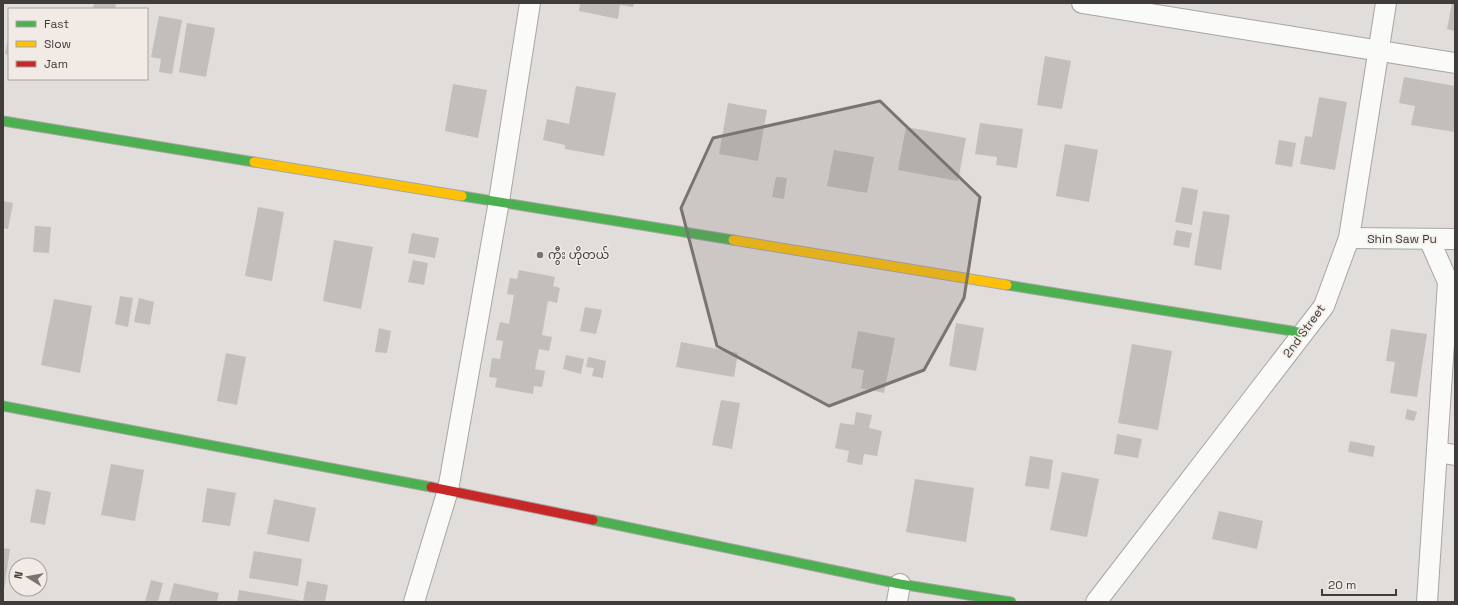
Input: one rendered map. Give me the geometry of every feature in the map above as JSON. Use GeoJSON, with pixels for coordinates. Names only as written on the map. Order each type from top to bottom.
{"type":"FeatureCollection","features":[{"type":"Feature","properties":{"kind":"street"},"geometry":{"type":"LineString","coordinates":[[414,602],[448,490],[499,201],[530,3]]}},
{"type":"Feature","properties":{"kind":"street"},"geometry":{"type":"LineString","coordinates":[[1082,3],[1455,63]]}},
{"type":"Feature","properties":{"kind":"street","name":"2nd Street"},"geometry":{"type":"LineString","coordinates":[[1096,602],[1324,306],[1349,238],[1386,3]]}},
{"type":"Feature","properties":{"kind":"street"},"geometry":{"type":"LineString","coordinates":[[3,121],[1304,333]]}},
{"type":"Feature","properties":{"kind":"street","name":"Shin Saw Pu"},"geometry":{"type":"LineString","coordinates":[[1349,238],[1455,239]]}},
{"type":"Feature","properties":{"kind":"street"},"geometry":{"type":"LineString","coordinates":[[1427,602],[1446,454],[1448,282],[1430,239]]}},
{"type":"Feature","properties":{"kind":"street"},"geometry":{"type":"LineString","coordinates":[[3,406],[448,490],[899,593],[1012,602]]}},
{"type":"Feature","properties":{"kind":"highlighted area"},"geometry":{"type":"Polygon","coordinates":[[[880,101],[980,197],[964,298],[924,370],[829,406],[717,346],[681,208],[713,138],[880,101]]]}},
{"type":"Feature","properties":{"kind":"building"},"geometry":{"type":"Polygon","coordinates":[[[94,3],[116,3],[115,8],[93,8],[94,3]]]}},
{"type":"Feature","properties":{"kind":"building"},"geometry":{"type":"Polygon","coordinates":[[[580,3],[634,3],[633,7],[620,5],[618,19],[579,11],[580,3]]]}},
{"type":"Feature","properties":{"kind":"building"},"geometry":{"type":"Polygon","coordinates":[[[1452,3],[1455,3],[1455,31],[1447,29],[1452,3]]]}},
{"type":"Feature","properties":{"kind":"building"},"geometry":{"type":"Polygon","coordinates":[[[159,16],[182,20],[172,74],[159,72],[161,59],[151,57],[159,16]]]}},
{"type":"Feature","properties":{"kind":"building"},"geometry":{"type":"Polygon","coordinates":[[[187,23],[215,28],[206,77],[179,72],[187,23]]]}},
{"type":"Feature","properties":{"kind":"building"},"geometry":{"type":"Polygon","coordinates":[[[8,39],[8,55],[5,54],[8,39]]]}},
{"type":"Feature","properties":{"kind":"building"},"geometry":{"type":"Polygon","coordinates":[[[1045,56],[1071,61],[1062,109],[1037,105],[1045,56]]]}},
{"type":"Feature","properties":{"kind":"building"},"geometry":{"type":"Polygon","coordinates":[[[1404,77],[1455,86],[1455,132],[1411,125],[1415,106],[1399,103],[1404,77]]]}},
{"type":"Feature","properties":{"kind":"building"},"geometry":{"type":"Polygon","coordinates":[[[453,84],[487,90],[478,138],[445,131],[453,84]]]}},
{"type":"Feature","properties":{"kind":"building"},"geometry":{"type":"Polygon","coordinates":[[[576,86],[616,93],[604,156],[565,149],[565,145],[543,140],[547,119],[569,124],[576,86]]]}},
{"type":"Feature","properties":{"kind":"building"},"geometry":{"type":"Polygon","coordinates":[[[1319,97],[1347,102],[1335,170],[1300,164],[1305,136],[1312,137],[1319,97]]]}},
{"type":"Feature","properties":{"kind":"building"},"geometry":{"type":"Polygon","coordinates":[[[728,103],[767,110],[758,161],[719,154],[728,103]]]}},
{"type":"Feature","properties":{"kind":"building"},"geometry":{"type":"Polygon","coordinates":[[[980,123],[1023,129],[1017,168],[996,165],[997,157],[975,154],[980,123]]]}},
{"type":"Feature","properties":{"kind":"building"},"geometry":{"type":"Polygon","coordinates":[[[906,127],[966,138],[958,181],[898,170],[906,127]]]}},
{"type":"Feature","properties":{"kind":"building"},"geometry":{"type":"Polygon","coordinates":[[[1279,140],[1296,143],[1292,167],[1275,164],[1279,140]]]}},
{"type":"Feature","properties":{"kind":"building"},"geometry":{"type":"Polygon","coordinates":[[[1065,144],[1098,150],[1089,202],[1056,196],[1065,144]]]}},
{"type":"Feature","properties":{"kind":"building"},"geometry":{"type":"Polygon","coordinates":[[[834,150],[874,157],[867,193],[827,186],[834,150]]]}},
{"type":"Feature","properties":{"kind":"building"},"geometry":{"type":"Polygon","coordinates":[[[776,177],[787,178],[784,199],[772,197],[776,177]]]}},
{"type":"Feature","properties":{"kind":"building"},"geometry":{"type":"Polygon","coordinates":[[[1182,187],[1198,190],[1192,225],[1175,222],[1182,187]]]}},
{"type":"Feature","properties":{"kind":"building"},"geometry":{"type":"Polygon","coordinates":[[[3,201],[13,203],[8,229],[3,228],[3,201]]]}},
{"type":"Feature","properties":{"kind":"building"},"geometry":{"type":"Polygon","coordinates":[[[258,207],[284,212],[272,281],[245,276],[258,207]]]}},
{"type":"Feature","properties":{"kind":"building"},"geometry":{"type":"Polygon","coordinates":[[[1203,211],[1230,215],[1221,270],[1194,265],[1203,211]]]}},
{"type":"Feature","properties":{"kind":"building"},"geometry":{"type":"Polygon","coordinates":[[[35,226],[51,227],[49,253],[33,252],[35,226]]]}},
{"type":"Feature","properties":{"kind":"building"},"geometry":{"type":"Polygon","coordinates":[[[1176,230],[1192,233],[1189,248],[1173,245],[1176,230]]]}},
{"type":"Feature","properties":{"kind":"building"},"geometry":{"type":"Polygon","coordinates":[[[412,233],[439,238],[435,258],[408,253],[412,233]]]}},
{"type":"Feature","properties":{"kind":"building"},"geometry":{"type":"Polygon","coordinates":[[[334,240],[373,247],[361,309],[323,301],[334,240]]]}},
{"type":"Feature","properties":{"kind":"building"},"geometry":{"type":"Polygon","coordinates":[[[413,260],[428,263],[424,285],[408,282],[413,260]]]}},
{"type":"Feature","properties":{"kind":"building"},"geometry":{"type":"Polygon","coordinates":[[[519,270],[555,277],[553,286],[560,288],[557,303],[548,301],[542,335],[552,337],[549,351],[539,349],[535,369],[545,371],[542,387],[534,386],[533,394],[495,387],[497,378],[489,377],[492,358],[500,359],[503,341],[496,340],[500,322],[509,324],[514,295],[507,294],[510,278],[517,279],[519,270]]]}},
{"type":"Feature","properties":{"kind":"building"},"geometry":{"type":"Polygon","coordinates":[[[120,296],[133,298],[128,327],[115,324],[120,296]]]}},
{"type":"Feature","properties":{"kind":"building"},"geometry":{"type":"Polygon","coordinates":[[[139,298],[154,302],[150,325],[134,322],[139,298]]]}},
{"type":"Feature","properties":{"kind":"building"},"geometry":{"type":"Polygon","coordinates":[[[54,299],[92,306],[80,373],[41,365],[54,299]]]}},
{"type":"Feature","properties":{"kind":"building"},"geometry":{"type":"Polygon","coordinates":[[[585,307],[602,310],[596,334],[580,331],[585,307]]]}},
{"type":"Feature","properties":{"kind":"building"},"geometry":{"type":"Polygon","coordinates":[[[956,323],[984,328],[976,371],[949,366],[956,323]]]}},
{"type":"Feature","properties":{"kind":"building"},"geometry":{"type":"Polygon","coordinates":[[[379,328],[391,331],[387,353],[375,352],[379,328]]]}},
{"type":"Feature","properties":{"kind":"building"},"geometry":{"type":"Polygon","coordinates":[[[1391,329],[1427,334],[1417,397],[1390,393],[1395,362],[1386,361],[1391,329]]]}},
{"type":"Feature","properties":{"kind":"building"},"geometry":{"type":"Polygon","coordinates":[[[858,331],[895,338],[884,393],[861,388],[864,370],[851,368],[858,331]]]}},
{"type":"Feature","properties":{"kind":"building"},"geometry":{"type":"Polygon","coordinates":[[[681,342],[738,353],[734,377],[676,367],[681,342]]]}},
{"type":"Feature","properties":{"kind":"building"},"geometry":{"type":"Polygon","coordinates":[[[1132,344],[1172,351],[1158,430],[1118,423],[1132,344]]]}},
{"type":"Feature","properties":{"kind":"building"},"geometry":{"type":"Polygon","coordinates":[[[226,353],[246,357],[237,405],[217,401],[226,353]]]}},
{"type":"Feature","properties":{"kind":"building"},"geometry":{"type":"Polygon","coordinates":[[[566,355],[584,359],[581,374],[563,369],[566,355]]]}},
{"type":"Feature","properties":{"kind":"building"},"geometry":{"type":"Polygon","coordinates":[[[588,357],[606,361],[603,378],[592,376],[594,368],[586,367],[588,357]]]}},
{"type":"Feature","properties":{"kind":"building"},"geometry":{"type":"Polygon","coordinates":[[[721,400],[740,403],[732,449],[712,445],[721,400]]]}},
{"type":"Feature","properties":{"kind":"building"},"geometry":{"type":"Polygon","coordinates":[[[1407,409],[1417,412],[1414,421],[1405,419],[1407,409]]]}},
{"type":"Feature","properties":{"kind":"building"},"geometry":{"type":"Polygon","coordinates":[[[856,412],[872,415],[869,428],[882,431],[877,456],[864,454],[862,465],[847,462],[849,451],[835,448],[840,423],[854,425],[856,412]]]}},
{"type":"Feature","properties":{"kind":"building"},"geometry":{"type":"Polygon","coordinates":[[[1117,434],[1142,439],[1138,458],[1114,454],[1117,434]]]}},
{"type":"Feature","properties":{"kind":"building"},"geometry":{"type":"Polygon","coordinates":[[[1350,441],[1375,446],[1373,457],[1348,452],[1350,441]]]}},
{"type":"Feature","properties":{"kind":"building"},"geometry":{"type":"Polygon","coordinates":[[[1030,456],[1053,460],[1049,489],[1025,486],[1030,456]]]}},
{"type":"Feature","properties":{"kind":"building"},"geometry":{"type":"Polygon","coordinates":[[[111,464],[144,470],[135,521],[101,515],[111,464]]]}},
{"type":"Feature","properties":{"kind":"building"},"geometry":{"type":"Polygon","coordinates":[[[1062,472],[1099,479],[1087,537],[1050,530],[1062,472]]]}},
{"type":"Feature","properties":{"kind":"building"},"geometry":{"type":"Polygon","coordinates":[[[915,479],[974,488],[966,542],[906,532],[915,479]]]}},
{"type":"Feature","properties":{"kind":"building"},"geometry":{"type":"Polygon","coordinates":[[[207,488],[236,493],[230,526],[202,522],[207,488]]]}},
{"type":"Feature","properties":{"kind":"building"},"geometry":{"type":"Polygon","coordinates":[[[36,489],[51,492],[45,525],[30,522],[36,489]]]}},
{"type":"Feature","properties":{"kind":"building"},"geometry":{"type":"Polygon","coordinates":[[[274,499],[316,508],[309,542],[267,534],[274,499]]]}},
{"type":"Feature","properties":{"kind":"building"},"geometry":{"type":"Polygon","coordinates":[[[1219,511],[1263,521],[1257,549],[1212,539],[1219,511]]]}},
{"type":"Feature","properties":{"kind":"building"},"geometry":{"type":"Polygon","coordinates":[[[3,548],[10,549],[3,590],[3,548]]]}},
{"type":"Feature","properties":{"kind":"building"},"geometry":{"type":"Polygon","coordinates":[[[254,551],[302,559],[298,586],[249,578],[254,551]]]}},
{"type":"Feature","properties":{"kind":"building"},"geometry":{"type":"Polygon","coordinates":[[[151,580],[163,583],[158,602],[145,602],[151,580]]]}},
{"type":"Feature","properties":{"kind":"building"},"geometry":{"type":"Polygon","coordinates":[[[307,581],[328,585],[325,602],[237,602],[239,590],[303,601],[307,581]]]}},
{"type":"Feature","properties":{"kind":"building"},"geometry":{"type":"Polygon","coordinates":[[[174,583],[219,593],[217,602],[169,602],[174,583]]]}},
{"type":"Feature","properties":{"kind":"traffic: fast"},"geometry":{"type":"LineString","coordinates":[[3,121],[254,162]]}},
{"type":"Feature","properties":{"kind":"traffic: fast"},"geometry":{"type":"LineString","coordinates":[[462,196],[733,240]]}},
{"type":"Feature","properties":{"kind":"traffic: fast"},"geometry":{"type":"LineString","coordinates":[[1007,285],[1304,333]]}},
{"type":"Feature","properties":{"kind":"traffic: fast"},"geometry":{"type":"LineString","coordinates":[[3,406],[431,487]]}},
{"type":"Feature","properties":{"kind":"traffic: fast"},"geometry":{"type":"LineString","coordinates":[[593,520],[900,584],[1011,602]]}},
{"type":"Feature","properties":{"kind":"traffic: slow"},"geometry":{"type":"LineString","coordinates":[[254,162],[462,196]]}},
{"type":"Feature","properties":{"kind":"traffic: slow"},"geometry":{"type":"LineString","coordinates":[[733,240],[1007,285]]}},
{"type":"Feature","properties":{"kind":"traffic: jam"},"geometry":{"type":"LineString","coordinates":[[431,487],[593,520]]}},
{"type":"Feature","properties":{"kind":"place","name":"ကွီး ဟိုတယ်"},"geometry":{"type":"Point","coordinates":[540,255]}}]}
